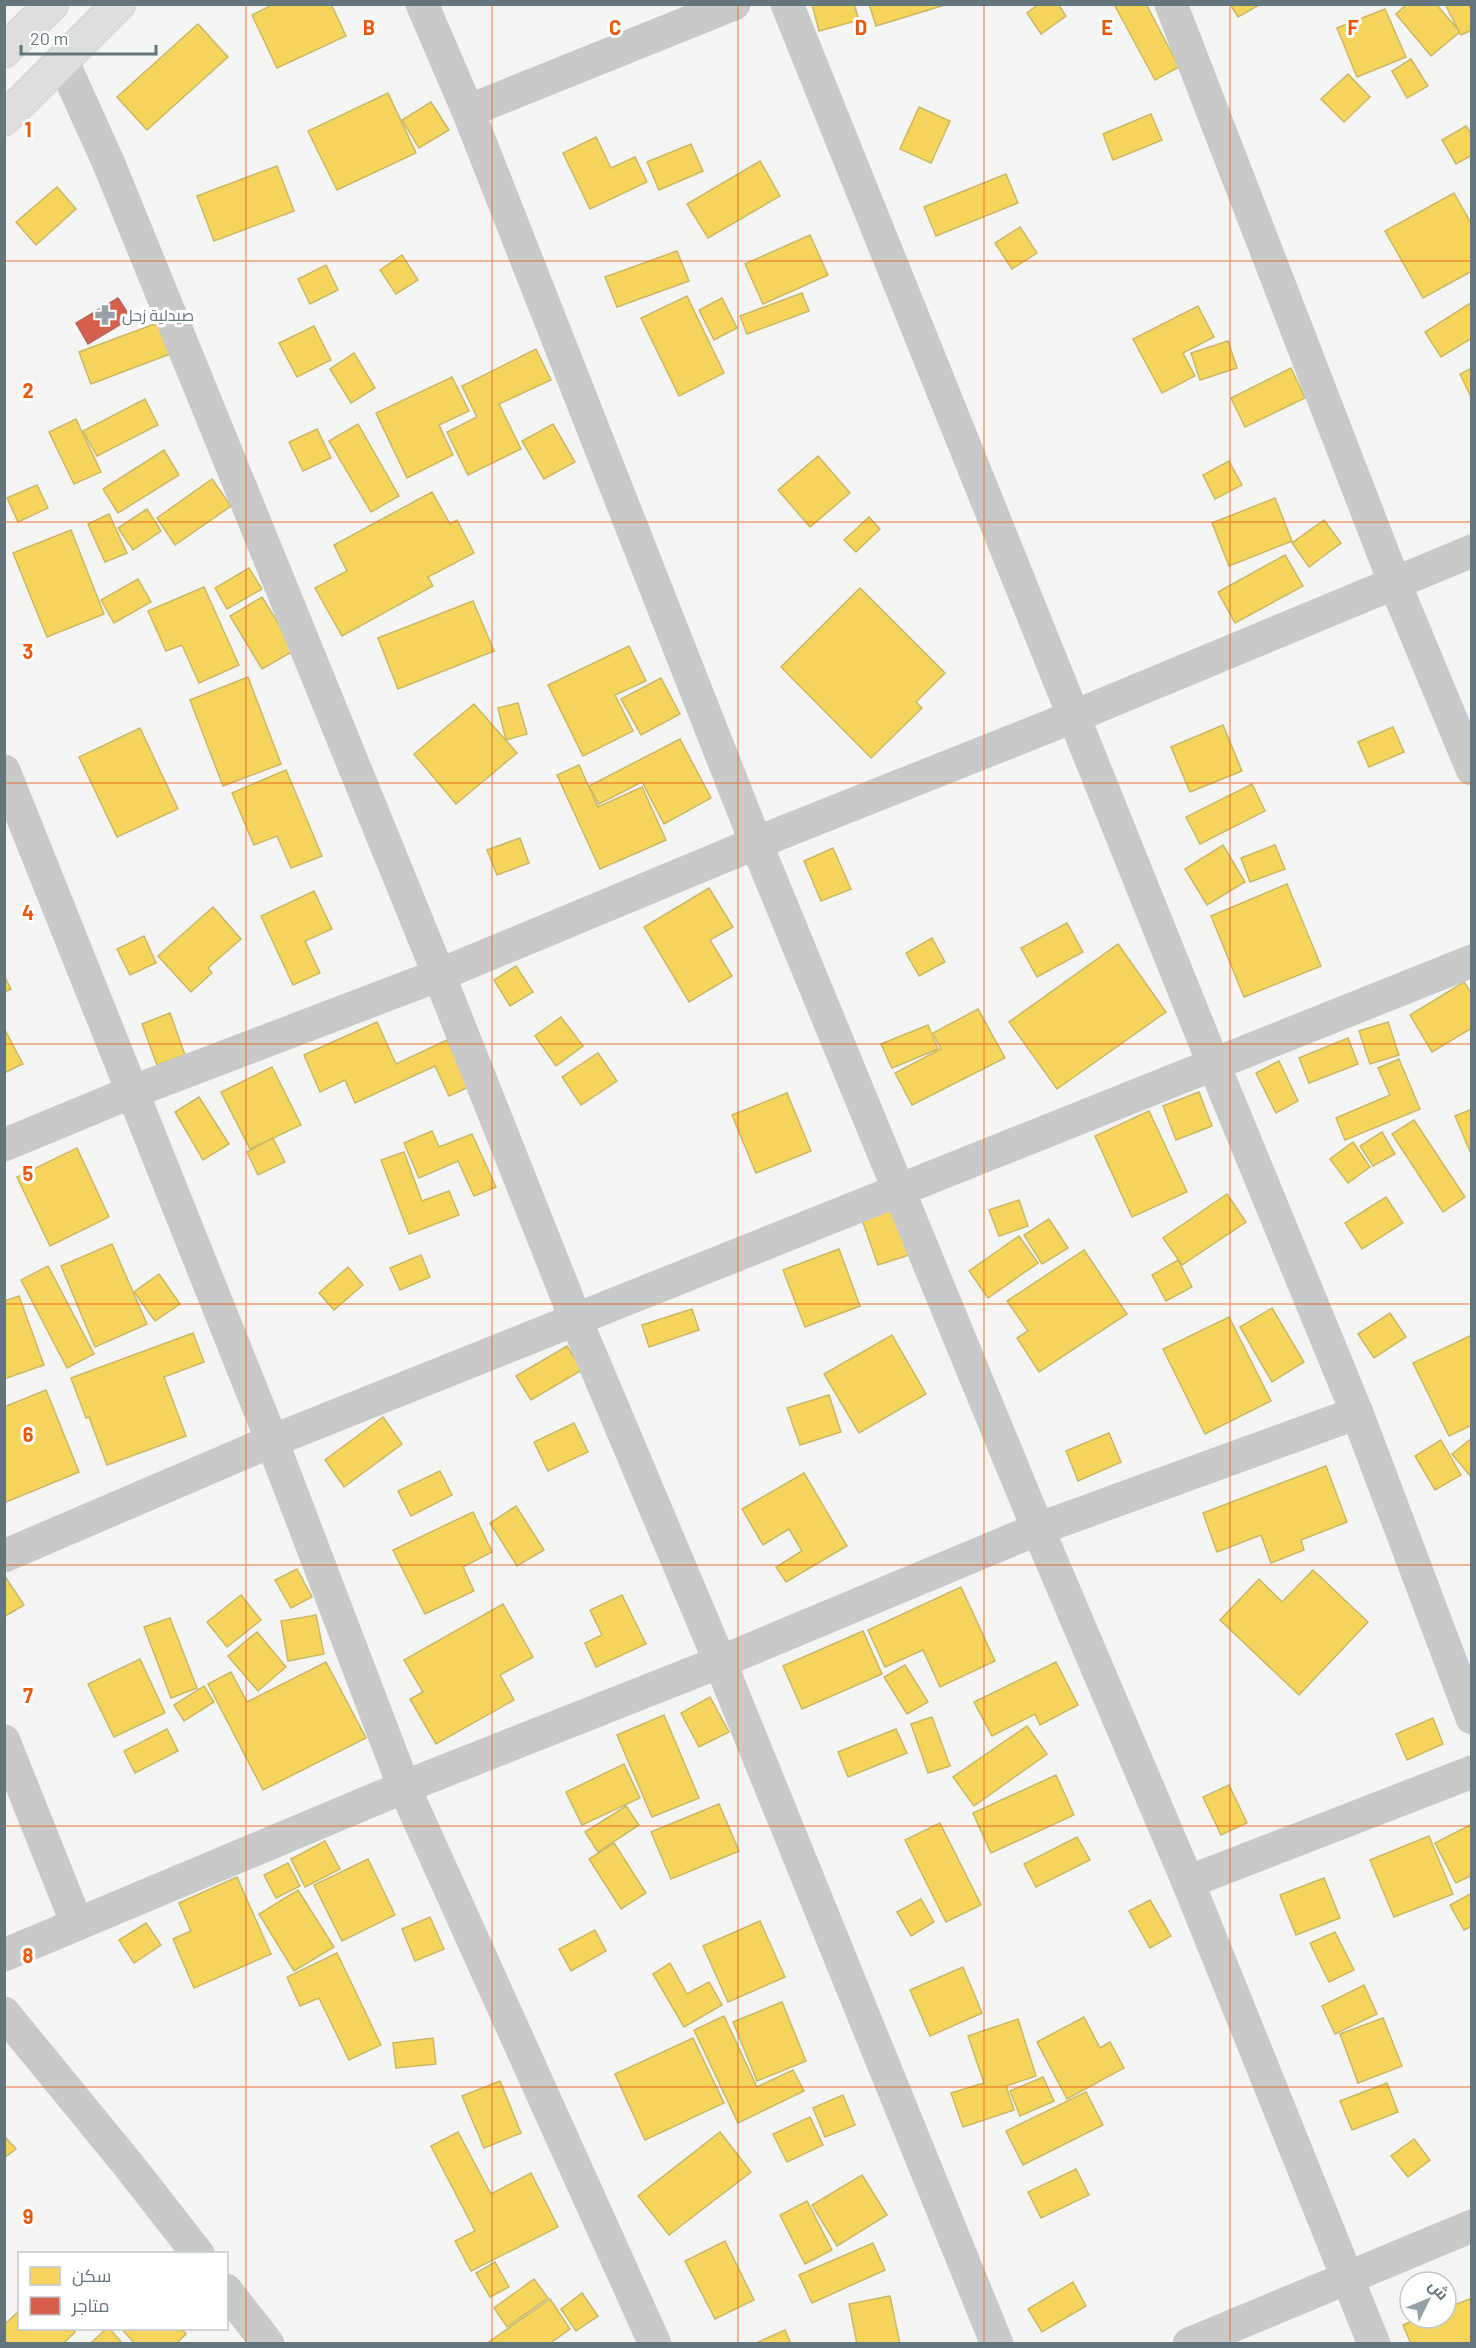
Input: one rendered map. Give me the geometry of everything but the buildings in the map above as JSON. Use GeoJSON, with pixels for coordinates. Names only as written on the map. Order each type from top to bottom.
{"type":"FeatureCollection","features":[{"type":"Feature","properties":{"kind":"main road"},"geometry":{"type":"LineString","coordinates":[[4,51],[52,4]]}},
{"type":"Feature","properties":{"kind":"main road"},"geometry":{"type":"LineString","coordinates":[[4,119],[119,4]]}},
{"type":"Feature","properties":{"kind":"street"},"geometry":{"type":"LineString","coordinates":[[422,4],[468,111],[756,843],[1038,1529],[1188,1882],[1374,2343]]}},
{"type":"Feature","properties":{"kind":"street"},"geometry":{"type":"LineString","coordinates":[[468,111],[734,4]]}},
{"type":"Feature","properties":{"kind":"street"},"geometry":{"type":"LineString","coordinates":[[787,4],[1356,1413],[1472,1718]]}},
{"type":"Feature","properties":{"kind":"street"},"geometry":{"type":"LineString","coordinates":[[1171,4],[1395,584],[1472,769]]}},
{"type":"Feature","properties":{"kind":"street"},"geometry":{"type":"LineString","coordinates":[[63,62],[114,175],[439,975],[576,1320],[720,1662],[997,2343]]}},
{"type":"Feature","properties":{"kind":"street"},"geometry":{"type":"LineString","coordinates":[[4,1145],[132,1092],[439,975],[756,843],[1075,716],[1472,552]]}},
{"type":"Feature","properties":{"kind":"street"},"geometry":{"type":"LineString","coordinates":[[4,771],[272,1441],[404,1787],[655,2343]]}},
{"type":"Feature","properties":{"kind":"street"},"geometry":{"type":"LineString","coordinates":[[4,1556],[272,1441],[1472,961]]}},
{"type":"Feature","properties":{"kind":"street"},"geometry":{"type":"LineString","coordinates":[[4,1955],[404,1787],[720,1662],[1038,1529],[1356,1413]]}},
{"type":"Feature","properties":{"kind":"street"},"geometry":{"type":"LineString","coordinates":[[4,1741],[77,1924]]}},
{"type":"Feature","properties":{"kind":"street"},"geometry":{"type":"LineString","coordinates":[[1188,1882],[1472,1772]]}},
{"type":"Feature","properties":{"kind":"street"},"geometry":{"type":"LineString","coordinates":[[4,2013],[197,2252]]}},
{"type":"Feature","properties":{"kind":"street"},"geometry":{"type":"LineString","coordinates":[[1189,2343],[1472,2226]]}},
{"type":"Feature","properties":{"kind":"street"},"geometry":{"type":"LineString","coordinates":[[228,2293],[268,2343]]}},
{"type":"Feature","properties":{"kind":"place","name":"صيدلية زحل"},"geometry":{"type":"Point","coordinates":[105,315]}}]}
